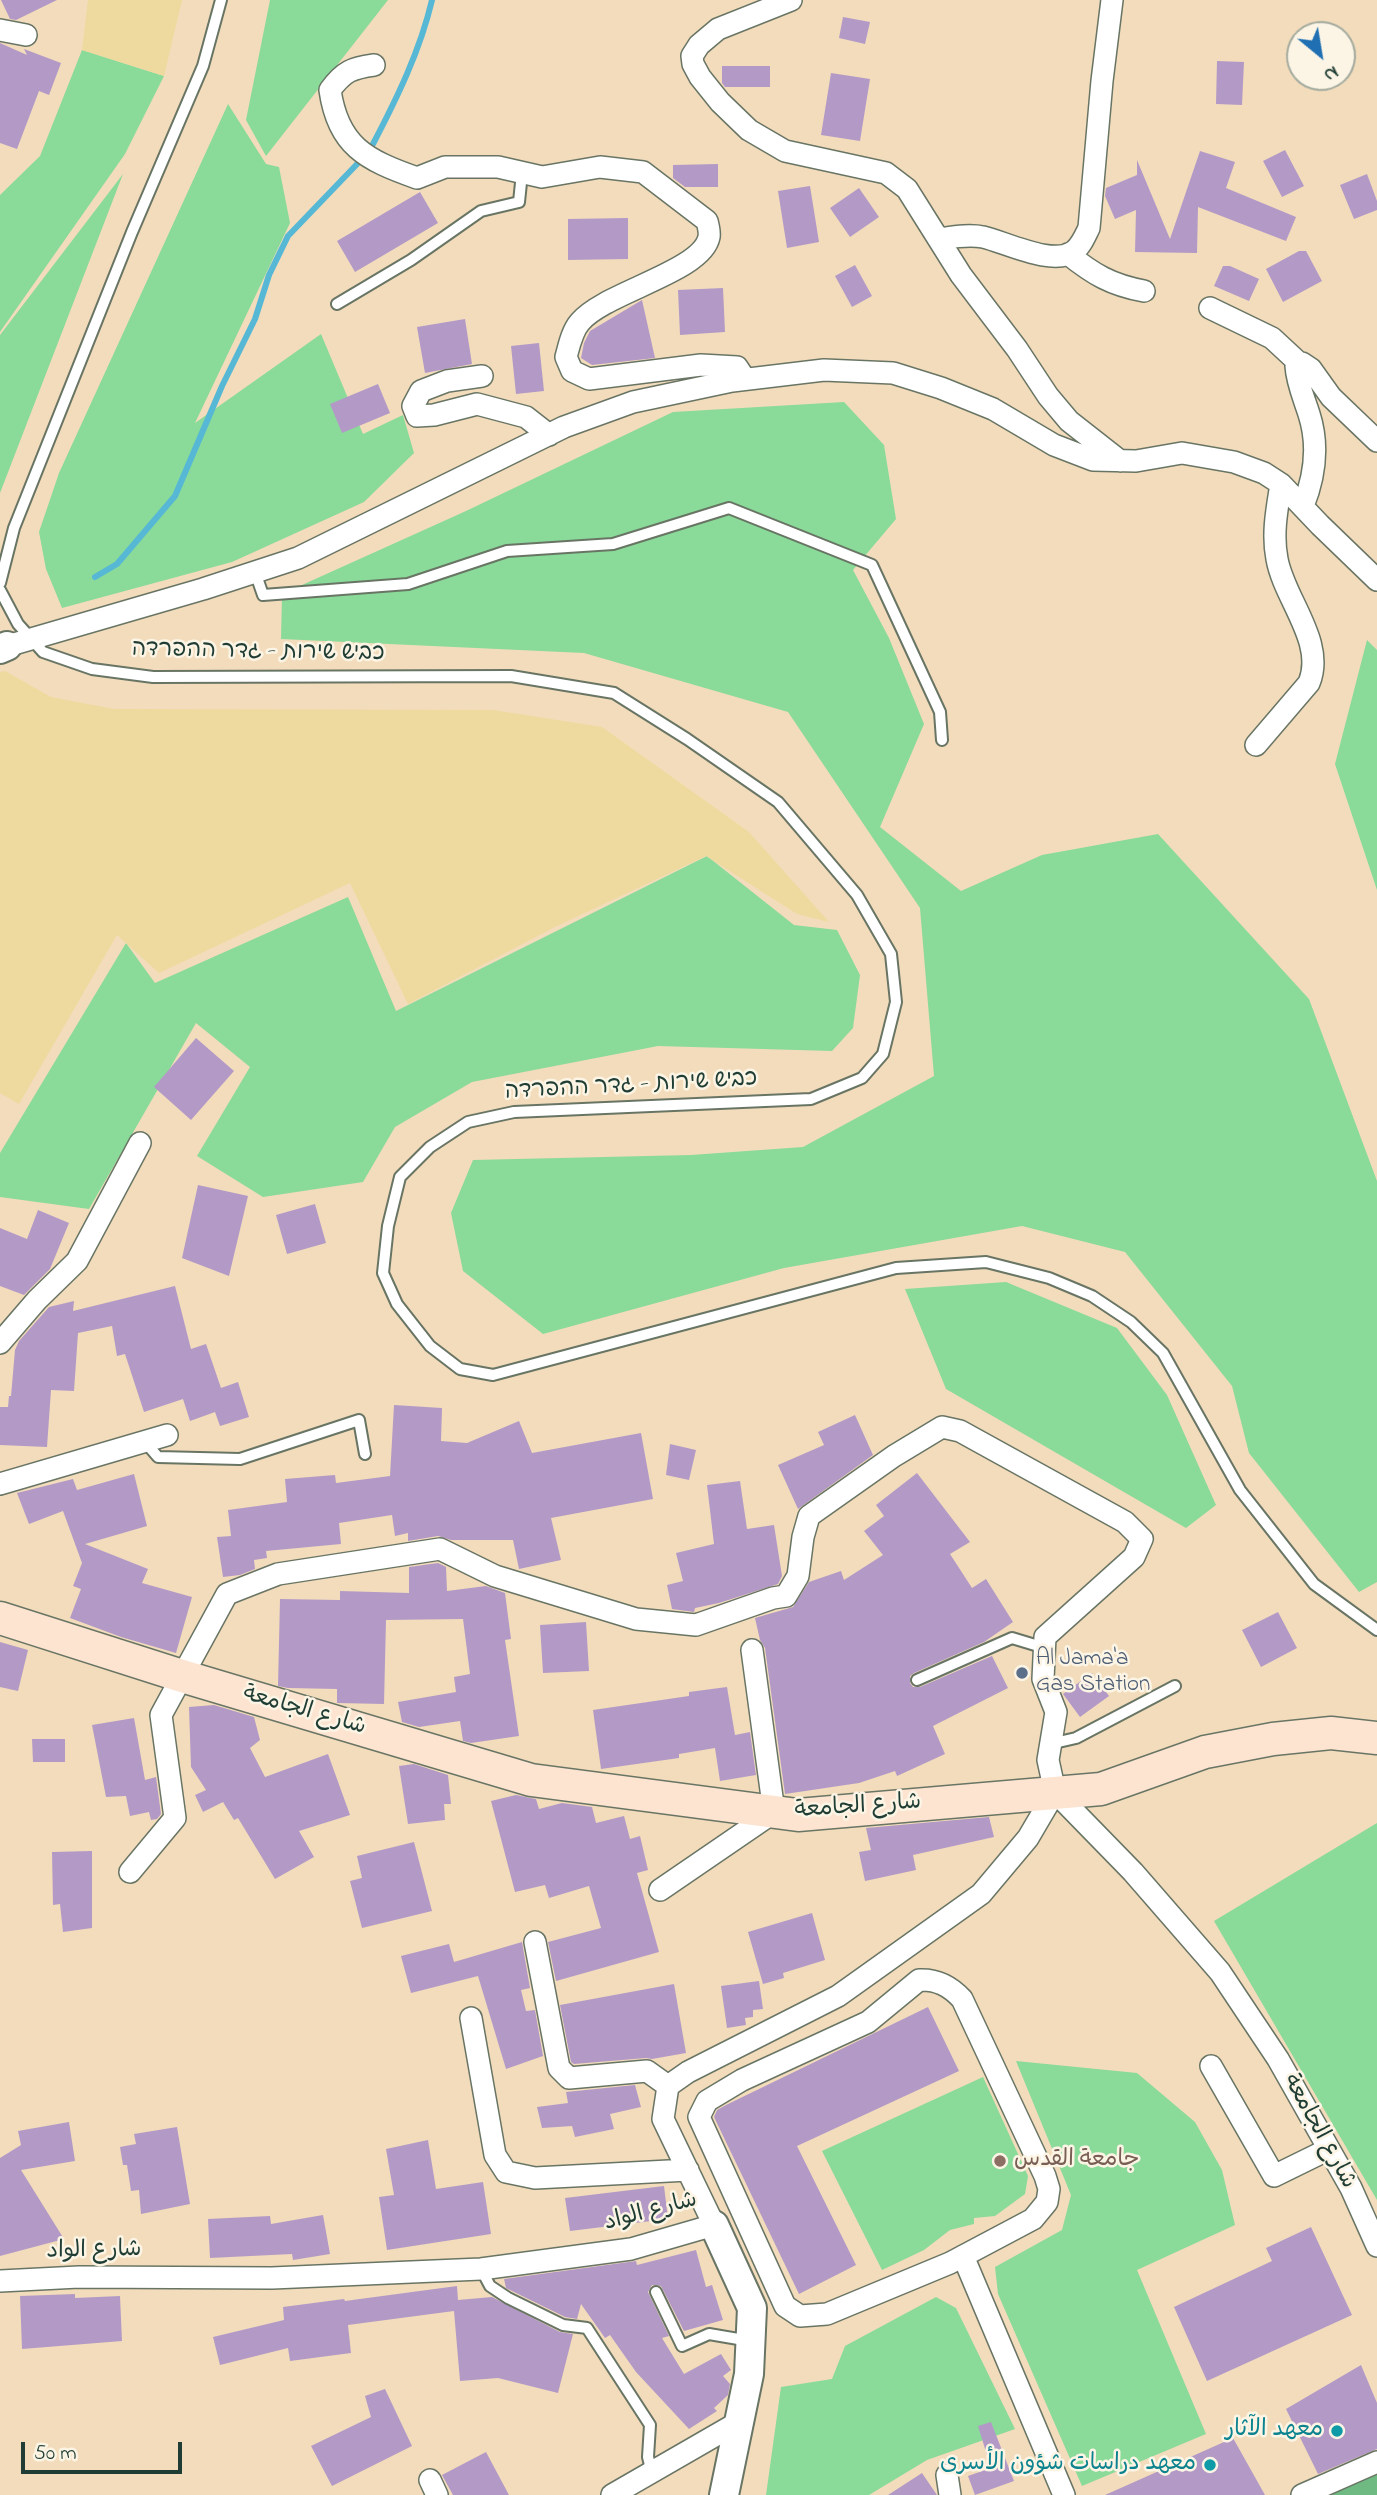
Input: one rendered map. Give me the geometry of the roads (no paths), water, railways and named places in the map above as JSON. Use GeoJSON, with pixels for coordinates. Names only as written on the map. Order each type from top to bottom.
{"type":"FeatureCollection","features":[{"type":"Feature","properties":{"kind":"main road","name":"شارع الجامعة"},"geometry":{"type":"LineString","coordinates":[[0,1618],[181,1676],[531,1780],[798,1815],[1055,1792]]}},
{"type":"Feature","properties":{"kind":"main road"},"geometry":{"type":"LineString","coordinates":[[1055,1792],[1198,1736],[1248,1723],[1335,1717],[1377,1722]]}},
{"type":"Feature","properties":{"kind":"main road"},"geometry":{"type":"LineString","coordinates":[[1055,1792],[1101,1789],[1205,1752],[1273,1739],[1331,1733],[1377,1738]]}},
{"type":"Feature","properties":{"kind":"street"},"geometry":{"type":"LineString","coordinates":[[790,0],[718,29],[699,45],[692,56],[700,77],[720,102],[749,130],[785,151],[886,173],[907,189],[961,275],[1017,349],[1048,396],[1069,421],[1120,461]]}},
{"type":"Feature","properties":{"kind":"street"},"geometry":{"type":"LineString","coordinates":[[939,239],[981,236],[1043,256],[1073,252],[1089,228],[1112,0]]}},
{"type":"Feature","properties":{"kind":"street"},"geometry":{"type":"LineString","coordinates":[[0,30],[26,35]]}},
{"type":"Feature","properties":{"kind":"street"},"geometry":{"type":"LineString","coordinates":[[374,65],[356,68],[341,75],[330,90],[334,115],[347,140],[361,151],[400,172],[417,178],[445,167],[498,167],[542,177],[600,167],[643,172],[707,221],[709,236],[700,254],[668,273],[607,302],[580,322],[566,357],[572,371],[589,379],[701,365],[725,366],[737,367],[745,379]]}},
{"type":"Feature","properties":{"kind":"street"},"geometry":{"type":"LineString","coordinates":[[1068,254],[1093,274],[1121,287],[1144,291]]}},
{"type":"Feature","properties":{"kind":"street"},"geometry":{"type":"LineString","coordinates":[[1210,308],[1272,338],[1298,363],[1311,369],[1331,397],[1377,441]]}},
{"type":"Feature","properties":{"kind":"street"},"geometry":{"type":"LineString","coordinates":[[1298,363],[1296,379],[1310,418],[1316,457],[1303,506]]}},
{"type":"Feature","properties":{"kind":"street"},"geometry":{"type":"LineString","coordinates":[[13,645],[298,558],[548,435],[633,402],[745,379],[824,370],[893,373],[942,388],[993,409],[1054,445],[1093,460],[1136,461],[1182,453],[1234,461],[1264,473],[1281,484],[1377,580]]}},
{"type":"Feature","properties":{"kind":"street"},"geometry":{"type":"LineString","coordinates":[[482,376],[447,381],[421,391],[412,406],[417,415],[434,415],[477,404],[526,417],[548,435]]}},
{"type":"Feature","properties":{"kind":"street"},"geometry":{"type":"LineString","coordinates":[[1256,745],[1309,683],[1312,675],[1309,642],[1277,562],[1274,536],[1281,484]]}},
{"type":"Feature","properties":{"kind":"street"},"geometry":{"type":"LineString","coordinates":[[0,1343],[37,1300],[77,1261],[140,1143]]}},
{"type":"Feature","properties":{"kind":"street"},"geometry":{"type":"LineString","coordinates":[[130,1872],[175,1818],[161,1715],[227,1594],[278,1574],[440,1549],[495,1576],[636,1619],[696,1625],[786,1596],[798,1576],[803,1537],[809,1516],[894,1456],[942,1427],[960,1431],[1125,1522],[1142,1539],[1134,1557],[1045,1637],[1044,1679],[1056,1712],[1048,1760],[1055,1792],[1028,1838],[981,1894],[838,1996],[688,2072],[668,2086],[647,2071],[569,2078],[559,2068],[536,1942]]}},
{"type":"Feature","properties":{"kind":"street"},"geometry":{"type":"LineString","coordinates":[[0,1484],[167,1435]]}},
{"type":"Feature","properties":{"kind":"street"},"geometry":{"type":"LineString","coordinates":[[660,1890],[775,1812],[752,1650]]}},
{"type":"Feature","properties":{"kind":"street","name":"شارع الجامعة"},"geometry":{"type":"LineString","coordinates":[[1055,1792],[1133,1872],[1220,1972],[1278,2059],[1351,2188],[1377,2246]]}},
{"type":"Feature","properties":{"kind":"street"},"geometry":{"type":"LineString","coordinates":[[919,1980],[950,1986],[962,1999],[1049,2189],[1048,2202],[1032,2219],[963,2256],[827,2314],[800,2316],[785,2306],[705,2134],[699,2117],[707,2101],[743,2080],[868,2022],[919,1980]]}},
{"type":"Feature","properties":{"kind":"street"},"geometry":{"type":"LineString","coordinates":[[471,2018],[495,2155],[506,2172],[534,2178],[688,2170]]}},
{"type":"Feature","properties":{"kind":"street"},"geometry":{"type":"LineString","coordinates":[[1211,2066],[1274,2176],[1328,2149]]}},
{"type":"Feature","properties":{"kind":"street","name":"شارع الواد"},"geometry":{"type":"LineString","coordinates":[[0,2281],[79,2277],[272,2278],[481,2269],[631,2249],[714,2225],[663,2119],[668,2086]]}},
{"type":"Feature","properties":{"kind":"street"},"geometry":{"type":"LineString","coordinates":[[714,2225],[752,2308],[749,2374],[724,2495]]}},
{"type":"Feature","properties":{"kind":"street"},"geometry":{"type":"LineString","coordinates":[[963,2256],[1064,2495]]}},
{"type":"Feature","properties":{"kind":"street"},"geometry":{"type":"LineString","coordinates":[[612,2495],[737,2423]]}},
{"type":"Feature","properties":{"kind":"street"},"geometry":{"type":"LineString","coordinates":[[1302,2495],[1377,2462]]}},
{"type":"Feature","properties":{"kind":"lane"},"geometry":{"type":"LineString","coordinates":[[0,583],[14,528],[132,232],[203,66],[221,0]]}},
{"type":"Feature","properties":{"kind":"lane"},"geometry":{"type":"LineString","coordinates":[[337,304],[411,260],[481,211],[519,202],[522,173]]}},
{"type":"Feature","properties":{"kind":"lane"},"geometry":{"type":"LineString","coordinates":[[255,572],[263,596],[408,584],[507,551],[614,544],[729,508],[872,565],[940,712],[942,740]]}},
{"type":"Feature","properties":{"kind":"lane","name":"כביש שירות - גדר ההפרדה"},"geometry":{"type":"LineString","coordinates":[[0,590],[18,624],[13,645],[92,669],[153,677],[511,676],[614,693],[687,738],[778,802],[864,906],[891,954],[896,1002],[883,1054],[862,1078],[811,1099],[514,1112],[468,1122],[430,1147],[400,1177],[388,1226],[383,1273],[397,1304],[430,1346],[460,1369],[494,1376],[896,1268],[986,1262],[1049,1278],[1092,1296],[1121,1315],[1163,1353],[1240,1490],[1314,1584],[1377,1630]]}},
{"type":"Feature","properties":{"kind":"lane"},"geometry":{"type":"LineString","coordinates":[[145,1441],[158,1457],[240,1460],[359,1420],[365,1454]]}},
{"type":"Feature","properties":{"kind":"lane"},"geometry":{"type":"LineString","coordinates":[[917,1680],[1012,1638],[1045,1648]]}},
{"type":"Feature","properties":{"kind":"lane"},"geometry":{"type":"LineString","coordinates":[[1051,1744],[1076,1738],[1175,1686]]}},
{"type":"Feature","properties":{"kind":"lane"},"geometry":{"type":"LineString","coordinates":[[481,2269],[490,2286],[508,2298],[563,2325],[587,2328],[650,2425],[648,2457],[652,2473]]}},
{"type":"Feature","properties":{"kind":"lane"},"geometry":{"type":"LineString","coordinates":[[656,2292],[682,2346],[709,2334],[750,2341]]}},
{"type":"Feature","properties":{"kind":"waterway"},"geometry":{"type":"LineString","coordinates":[[373,144],[407,74],[432,0]]}},
{"type":"Feature","properties":{"kind":"waterway"},"geometry":{"type":"LineString","coordinates":[[95,577],[117,564],[175,496],[222,386],[255,319],[269,275],[288,236],[360,161]]}},
{"type":"Feature","properties":{"kind":"place","name":"Al Jama'a Gas Station"},"geometry":{"type":"Point","coordinates":[1022,1673]}},
{"type":"Feature","properties":{"kind":"place","name":"جامعة القدس"},"geometry":{"type":"Point","coordinates":[1000,2161]}},
{"type":"Feature","properties":{"kind":"place","name":"معهد الآثار"},"geometry":{"type":"Point","coordinates":[1337,2431]}},
{"type":"Feature","properties":{"kind":"place","name":"معهد دراسات شؤون الأسرى"},"geometry":{"type":"Point","coordinates":[1210,2465]}}]}
